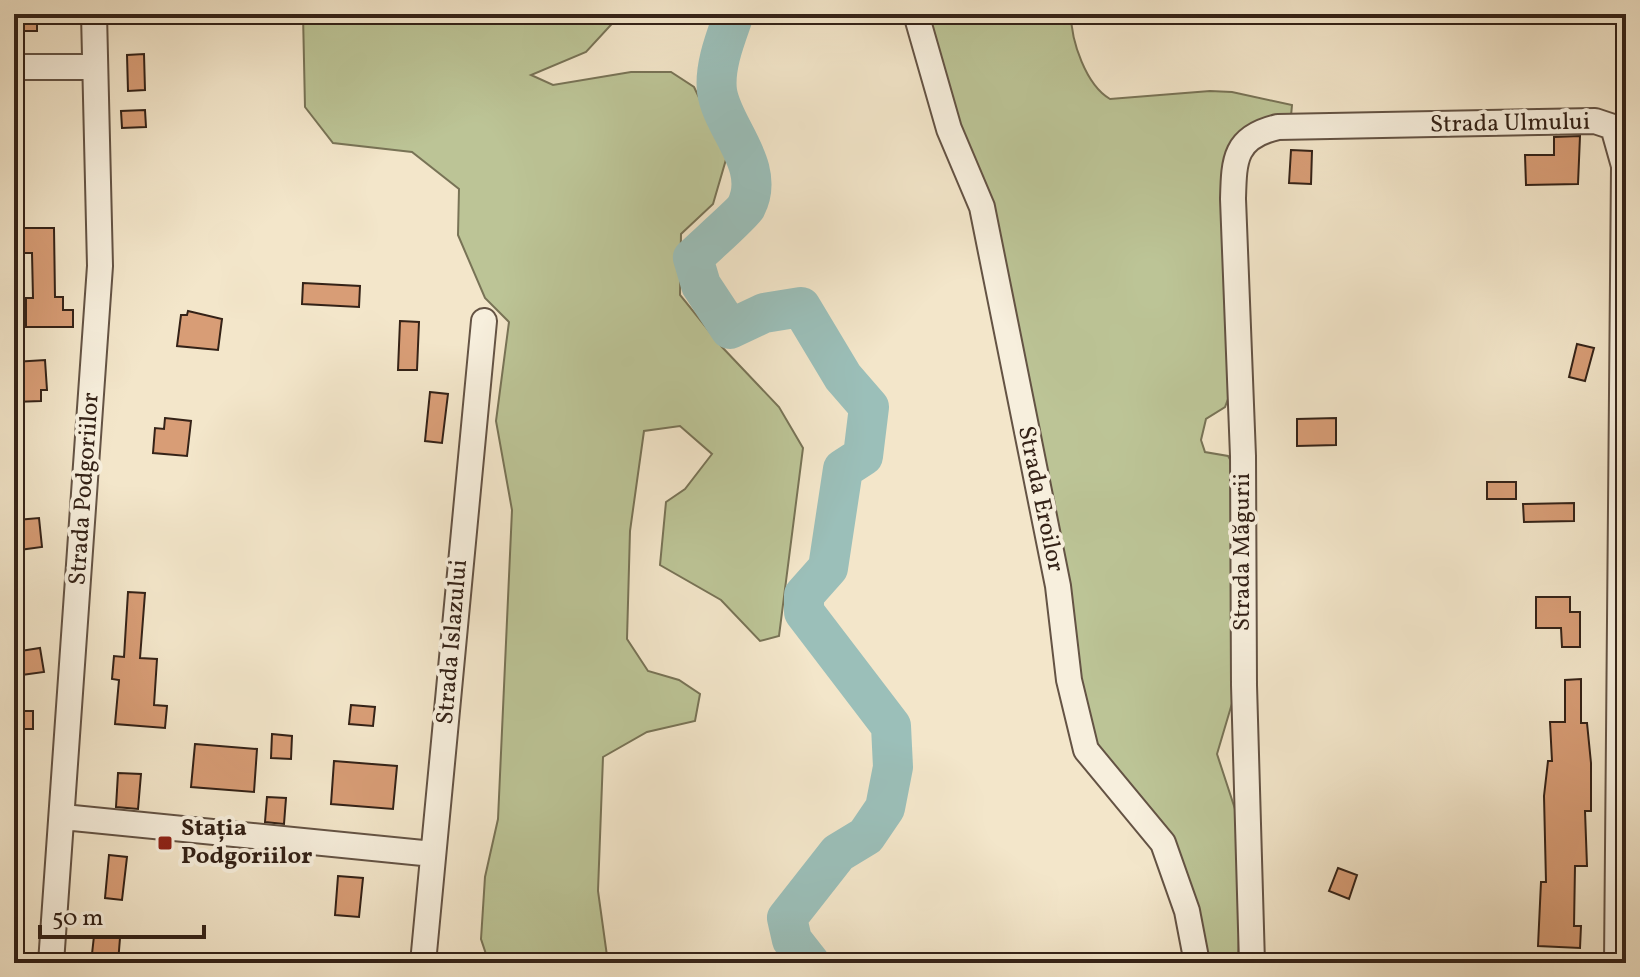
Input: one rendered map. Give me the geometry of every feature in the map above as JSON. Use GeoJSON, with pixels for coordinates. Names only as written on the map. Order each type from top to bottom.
{"type":"FeatureCollection","features":[{"type":"Feature","properties":{"kind":"street","name":"Strada Podgoriilor"},"geometry":{"type":"LineString","coordinates":[[45,962],[63,817],[100,266],[94,14]]}},
{"type":"Feature","properties":{"kind":"street","name":"Strada Eroilor"},"geometry":{"type":"LineString","coordinates":[[916,14],[949,129],[982,207],[1058,586],[1069,680],[1086,750],[1163,843],[1187,911],[1197,963]]}},
{"type":"Feature","properties":{"kind":"street"},"geometry":{"type":"LineString","coordinates":[[14,67],[95,67]]}},
{"type":"Feature","properties":{"kind":"street","name":"Strada Ulmului"},"geometry":{"type":"LineString","coordinates":[[1245,144],[1260,131],[1278,127],[1595,121],[1613,127],[1624,166],[1617,963]]}},
{"type":"Feature","properties":{"kind":"street","name":"Strada Măgurii"},"geometry":{"type":"LineString","coordinates":[[1245,144],[1234,163],[1233,199],[1243,456],[1244,685],[1252,963]]}},
{"type":"Feature","properties":{"kind":"street","name":"Strada Islazului"},"geometry":{"type":"LineString","coordinates":[[423,963],[484,321]]}},
{"type":"Feature","properties":{"kind":"street"},"geometry":{"type":"LineString","coordinates":[[63,817],[433,854]]}},
{"type":"Feature","properties":{"kind":"green space"},"geometry":{"type":"Polygon","coordinates":[[[303,14],[621,14],[586,52],[531,75],[553,85],[631,72],[671,72],[694,87],[727,156],[713,204],[681,234],[680,295],[722,347],[779,407],[803,448],[779,636],[760,641],[721,600],[660,565],[666,502],[685,489],[712,454],[680,426],[644,431],[630,531],[627,639],[648,671],[679,680],[700,694],[695,721],[647,732],[603,757],[598,891],[608,963],[489,963],[481,939],[485,877],[498,819],[512,510],[496,421],[509,322],[485,298],[458,235],[459,189],[412,152],[333,143],[305,107],[303,14]]]}},
{"type":"Feature","properties":{"kind":"green space"},"geometry":{"type":"Polygon","coordinates":[[[924,14],[1071,14],[1074,37],[1087,73],[1110,99],[1210,91],[1232,92],[1292,105],[1291,116],[1245,130],[1231,391],[1225,407],[1206,419],[1201,440],[1205,452],[1228,456],[1234,466],[1247,653],[1217,754],[1235,809],[1246,867],[1247,918],[1239,933],[1238,963],[1208,963],[1194,913],[1093,736],[924,14]]]}},
{"type":"Feature","properties":{"kind":"building"},"geometry":{"type":"Polygon","coordinates":[[[14,14],[37,14],[37,31],[14,31],[14,14]]]}},
{"type":"Feature","properties":{"kind":"building"},"geometry":{"type":"Polygon","coordinates":[[[144,54],[145,90],[128,91],[127,55],[144,54]]]}},
{"type":"Feature","properties":{"kind":"building"},"geometry":{"type":"Polygon","coordinates":[[[145,110],[146,127],[122,128],[121,111],[145,110]]]}},
{"type":"Feature","properties":{"kind":"building"},"geometry":{"type":"Polygon","coordinates":[[[1580,136],[1578,184],[1526,185],[1525,155],[1554,155],[1554,137],[1580,136]]]}},
{"type":"Feature","properties":{"kind":"building"},"geometry":{"type":"Polygon","coordinates":[[[1291,150],[1312,151],[1311,184],[1289,183],[1291,150]]]}},
{"type":"Feature","properties":{"kind":"building"},"geometry":{"type":"Polygon","coordinates":[[[14,228],[54,228],[55,297],[63,297],[63,310],[73,310],[73,327],[26,327],[26,298],[33,298],[32,253],[14,253],[14,228]]]}},
{"type":"Feature","properties":{"kind":"building"},"geometry":{"type":"Polygon","coordinates":[[[303,283],[360,286],[359,307],[302,304],[303,283]]]}},
{"type":"Feature","properties":{"kind":"building"},"geometry":{"type":"Polygon","coordinates":[[[188,311],[222,319],[218,350],[177,346],[181,315],[187,315],[188,311]]]}},
{"type":"Feature","properties":{"kind":"building"},"geometry":{"type":"Polygon","coordinates":[[[400,321],[419,322],[417,370],[398,370],[400,321]]]}},
{"type":"Feature","properties":{"kind":"building"},"geometry":{"type":"Polygon","coordinates":[[[1577,344],[1594,348],[1585,381],[1569,377],[1577,344]]]}},
{"type":"Feature","properties":{"kind":"building"},"geometry":{"type":"Polygon","coordinates":[[[45,360],[47,390],[41,390],[41,401],[14,402],[14,362],[45,360]]]}},
{"type":"Feature","properties":{"kind":"building"},"geometry":{"type":"Polygon","coordinates":[[[430,392],[448,394],[442,443],[425,441],[430,392]]]}},
{"type":"Feature","properties":{"kind":"building"},"geometry":{"type":"Polygon","coordinates":[[[165,418],[191,421],[187,456],[153,453],[155,428],[164,429],[165,418]]]}},
{"type":"Feature","properties":{"kind":"building"},"geometry":{"type":"Polygon","coordinates":[[[1336,418],[1336,445],[1297,446],[1297,419],[1336,418]]]}},
{"type":"Feature","properties":{"kind":"building"},"geometry":{"type":"Polygon","coordinates":[[[1487,482],[1516,482],[1516,499],[1487,499],[1487,482]]]}},
{"type":"Feature","properties":{"kind":"building"},"geometry":{"type":"Polygon","coordinates":[[[1574,503],[1574,521],[1524,522],[1523,504],[1574,503]]]}},
{"type":"Feature","properties":{"kind":"building"},"geometry":{"type":"Polygon","coordinates":[[[39,518],[42,547],[19,550],[17,520],[39,518]]]}},
{"type":"Feature","properties":{"kind":"building"},"geometry":{"type":"Polygon","coordinates":[[[128,592],[145,593],[140,658],[157,659],[154,705],[167,706],[165,728],[115,724],[119,680],[112,679],[114,656],[124,657],[128,592]]]}},
{"type":"Feature","properties":{"kind":"building"},"geometry":{"type":"Polygon","coordinates":[[[1536,597],[1570,597],[1570,612],[1580,612],[1580,647],[1562,647],[1561,628],[1536,628],[1536,597]]]}},
{"type":"Feature","properties":{"kind":"building"},"geometry":{"type":"Polygon","coordinates":[[[40,648],[44,672],[14,676],[14,652],[40,648]]]}},
{"type":"Feature","properties":{"kind":"building"},"geometry":{"type":"Polygon","coordinates":[[[1581,679],[1581,723],[1587,723],[1591,763],[1591,811],[1585,811],[1587,866],[1575,866],[1574,926],[1581,926],[1580,948],[1538,946],[1541,882],[1546,882],[1544,796],[1548,761],[1552,761],[1550,722],[1565,722],[1565,680],[1581,679]]]}},
{"type":"Feature","properties":{"kind":"building"},"geometry":{"type":"Polygon","coordinates":[[[351,705],[375,707],[373,726],[349,724],[351,705]]]}},
{"type":"Feature","properties":{"kind":"building"},"geometry":{"type":"Polygon","coordinates":[[[14,711],[33,711],[33,729],[14,729],[14,711]]]}},
{"type":"Feature","properties":{"kind":"building"},"geometry":{"type":"Polygon","coordinates":[[[272,734],[292,736],[291,759],[271,758],[272,734]]]}},
{"type":"Feature","properties":{"kind":"building"},"geometry":{"type":"Polygon","coordinates":[[[195,744],[257,749],[254,792],[191,787],[195,744]]]}},
{"type":"Feature","properties":{"kind":"building"},"geometry":{"type":"Polygon","coordinates":[[[334,761],[397,766],[393,809],[331,804],[334,761]]]}},
{"type":"Feature","properties":{"kind":"building"},"geometry":{"type":"Polygon","coordinates":[[[118,773],[141,774],[138,809],[116,807],[118,773]]]}},
{"type":"Feature","properties":{"kind":"building"},"geometry":{"type":"Polygon","coordinates":[[[267,797],[286,798],[284,824],[265,822],[267,797]]]}},
{"type":"Feature","properties":{"kind":"building"},"geometry":{"type":"Polygon","coordinates":[[[109,855],[127,857],[122,900],[105,898],[109,855]]]}},
{"type":"Feature","properties":{"kind":"building"},"geometry":{"type":"Polygon","coordinates":[[[1338,868],[1357,875],[1349,899],[1329,891],[1338,868]]]}},
{"type":"Feature","properties":{"kind":"building"},"geometry":{"type":"Polygon","coordinates":[[[338,876],[363,878],[359,917],[335,915],[338,876]]]}},
{"type":"Feature","properties":{"kind":"building"},"geometry":{"type":"Polygon","coordinates":[[[94,936],[120,938],[118,963],[91,963],[94,936]]]}},
{"type":"Feature","properties":{"kind":"waterway"},"geometry":{"type":"LineString","coordinates":[[734,14],[719,62],[717,91],[747,162],[751,192],[743,211],[693,258],[701,285],[730,329],[764,313],[801,307],[843,377],[869,407],[863,456],[843,469],[828,568],[804,595],[804,612],[891,726],[893,767],[885,808],[866,836],[838,853],[787,918],[792,940],[810,963]]}},
{"type":"Feature","properties":{"kind":"place","name":"Stația Podgoriilor"},"geometry":{"type":"Point","coordinates":[165,843]}}]}
